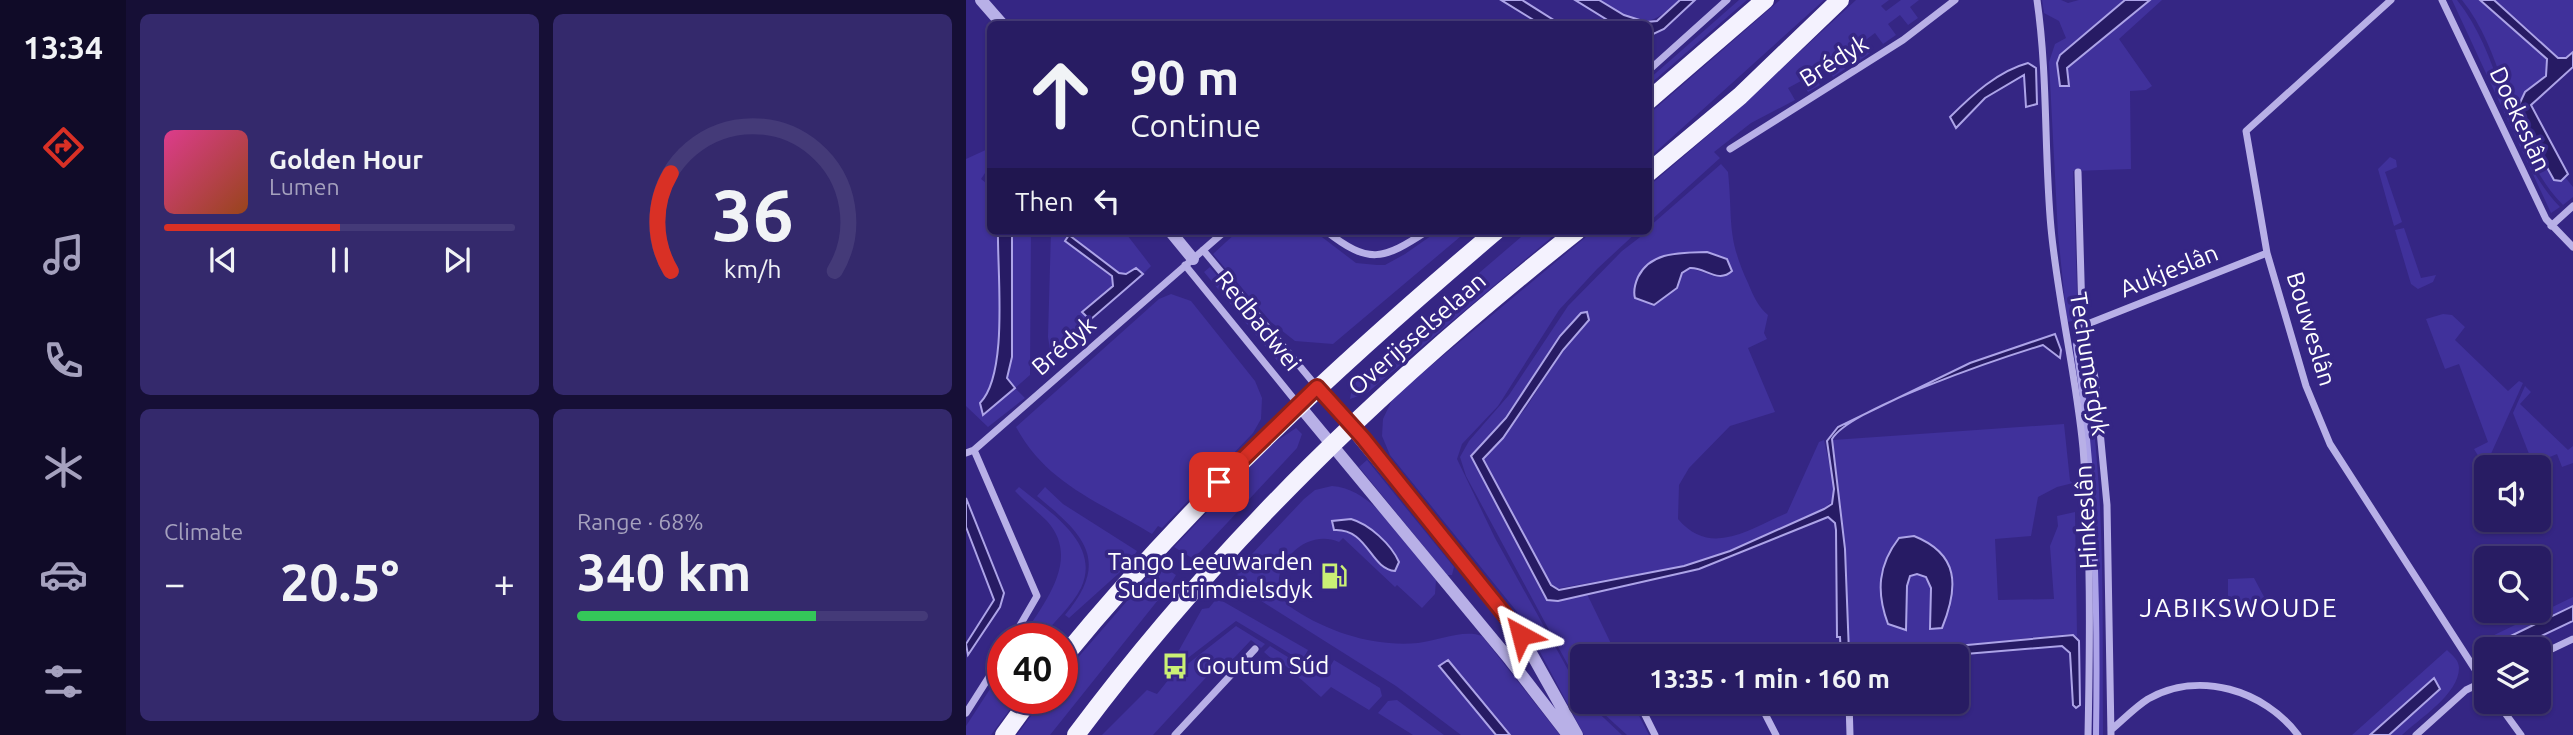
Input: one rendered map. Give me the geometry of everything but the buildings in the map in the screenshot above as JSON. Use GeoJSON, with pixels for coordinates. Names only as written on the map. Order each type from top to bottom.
{"type":"FeatureCollection","features":[{"type":"Feature","properties":{"kind":"main road"},"geometry":{"type":"LineString","coordinates":[[1652,98],[1765,0]]}},
{"type":"Feature","properties":{"kind":"main road"},"geometry":{"type":"LineString","coordinates":[[1652,170],[1740,96],[1840,0]]}},
{"type":"Feature","properties":{"kind":"main road","name":"Overijsselselaan"},"geometry":{"type":"LineString","coordinates":[[1078,640],[1141,566],[1298,404],[1491,235]]}},
{"type":"Feature","properties":{"kind":"main road","name":"Overijsselselaan"},"geometry":{"type":"LineString","coordinates":[[1076,735],[1217,562],[1330,444],[1436,346],[1572,235]]}},
{"type":"Feature","properties":{"kind":"main road"},"geometry":{"type":"LineString","coordinates":[[1004,735],[1019,714]]}},
{"type":"Feature","properties":{"kind":"street"},"geometry":{"type":"LineString","coordinates":[[981,0],[999,21]]}},
{"type":"Feature","properties":{"kind":"street"},"geometry":{"type":"LineString","coordinates":[[1652,67],[1727,0]]}},
{"type":"Feature","properties":{"kind":"street","name":"Brédyk"},"geometry":{"type":"LineString","coordinates":[[1730,149],[1903,40],[1955,0]]}},
{"type":"Feature","properties":{"kind":"street","name":"Techumerdyk"},"geometry":{"type":"LineString","coordinates":[[2037,0],[2046,69],[2051,225],[2058,296],[2074,378],[2083,450],[2090,600],[2088,735]]}},
{"type":"Feature","properties":{"kind":"street","name":"Bouweslân"},"geometry":{"type":"LineString","coordinates":[[2391,0],[2246,131],[2267,253],[2306,386],[2330,444],[2474,666]]}},
{"type":"Feature","properties":{"kind":"street","name":"Doekeslân"},"geometry":{"type":"LineString","coordinates":[[2442,0],[2551,226],[2573,247]]}},
{"type":"Feature","properties":{"kind":"street","name":"Hinkeslân"},"geometry":{"type":"LineString","coordinates":[[2078,172],[2082,315],[2095,379],[2107,505],[2111,733]]}},
{"type":"Feature","properties":{"kind":"street"},"geometry":{"type":"LineString","coordinates":[[2551,226],[2573,206]]}},
{"type":"Feature","properties":{"kind":"street","name":"Redbadwei"},"geometry":{"type":"LineString","coordinates":[[1174,235],[1317,387]]}},
{"type":"Feature","properties":{"kind":"street","name":"Brédyk"},"geometry":{"type":"LineString","coordinates":[[966,453],[974,450],[1220,235]]}},
{"type":"Feature","properties":{"kind":"street"},"geometry":{"type":"LineString","coordinates":[[1331,235],[1351,250],[1368,257],[1382,256],[1402,248],[1421,235]]}},
{"type":"Feature","properties":{"kind":"street","name":"Aukjeslân"},"geometry":{"type":"LineString","coordinates":[[2085,325],[2267,253]]}},
{"type":"Feature","properties":{"kind":"street","name":"Redbadwei"},"geometry":{"type":"LineString","coordinates":[[1194,258],[1298,404]]}},
{"type":"Feature","properties":{"kind":"street"},"geometry":{"type":"LineString","coordinates":[[1317,387],[1351,424],[1521,635],[1577,735]]}},
{"type":"Feature","properties":{"kind":"street"},"geometry":{"type":"LineString","coordinates":[[1298,404],[1510,660],[1568,735]]}},
{"type":"Feature","properties":{"kind":"street"},"geometry":{"type":"LineString","coordinates":[[974,450],[1037,596],[1021,623]]}},
{"type":"Feature","properties":{"kind":"street"},"geometry":{"type":"LineString","coordinates":[[2551,649],[2573,639]]}},
{"type":"Feature","properties":{"kind":"street"},"geometry":{"type":"LineString","coordinates":[[1175,735],[1255,649]]}},
{"type":"Feature","properties":{"kind":"street"},"geometry":{"type":"LineString","coordinates":[[966,713],[987,680]]}},
{"type":"Feature","properties":{"kind":"street"},"geometry":{"type":"LineString","coordinates":[[2111,733],[2151,698],[2176,689],[2206,686],[2235,691],[2258,700],[2277,712],[2298,735]]}},
{"type":"Feature","properties":{"kind":"street"},"geometry":{"type":"LineString","coordinates":[[2416,735],[2466,690],[2474,687]]}},
{"type":"Feature","properties":{"kind":"street"},"geometry":{"type":"LineString","coordinates":[[1644,714],[1655,735]]}},
{"type":"Feature","properties":{"kind":"street"},"geometry":{"type":"LineString","coordinates":[[1765,714],[1776,735]]}},
{"type":"Feature","properties":{"kind":"street"},"geometry":{"type":"LineString","coordinates":[[1849,714],[1850,735]]}},
{"type":"Feature","properties":{"kind":"street"},"geometry":{"type":"LineString","coordinates":[[2506,714],[2521,735]]}},
{"type":"Feature","properties":{"kind":"shaded area"},"geometry":{"type":"Polygon","coordinates":[[[1501,0],[1522,0],[1555,21],[1535,21],[1501,0]]]}},
{"type":"Feature","properties":{"kind":"shaded area"},"geometry":{"type":"Polygon","coordinates":[[[1575,0],[1599,0],[1624,15],[1643,21],[1609,21],[1575,0]]]}},
{"type":"Feature","properties":{"kind":"shaded area"},"geometry":{"type":"Polygon","coordinates":[[[1599,0],[1680,0],[1657,17],[1640,21],[1623,15],[1599,0]]]}},
{"type":"Feature","properties":{"kind":"shaded area"},"geometry":{"type":"Polygon","coordinates":[[[1680,0],[1695,0],[1664,29],[1652,35],[1652,21],[1657,21],[1680,0]]]}},
{"type":"Feature","properties":{"kind":"shaded area"},"geometry":{"type":"Polygon","coordinates":[[[1739,0],[1747,0],[1652,82],[1652,76],[1739,0]]]}},
{"type":"Feature","properties":{"kind":"shaded area"},"geometry":{"type":"Polygon","coordinates":[[[1780,0],[1824,0],[1652,155],[1652,111],[1780,0]]]}},
{"type":"Feature","properties":{"kind":"shaded area"},"geometry":{"type":"Polygon","coordinates":[[[1856,0],[1889,0],[1881,6],[1886,11],[1901,0],[1919,0],[1910,7],[1918,18],[1908,25],[1900,15],[1888,24],[1896,35],[1883,44],[1875,33],[1863,42],[1870,53],[1859,61],[1851,50],[1839,58],[1845,69],[1833,77],[1826,66],[1813,74],[1820,85],[1808,92],[1801,81],[1788,88],[1795,100],[1751,123],[1714,152],[1720,158],[1652,219],[1652,183],[1725,121],[1856,0]]]}},
{"type":"Feature","properties":{"kind":"shaded area"},"geometry":{"type":"Polygon","coordinates":[[[2042,0],[2061,0],[2068,3],[2079,0],[2125,0],[2060,55],[2067,88],[2067,68],[2150,0],[2162,0],[2119,39],[2152,86],[2146,90],[2130,91],[2131,169],[2073,171],[2078,320],[2067,322],[2058,234],[2049,62],[2055,44],[2066,38],[2059,21],[2044,13],[2042,0]]]}},
{"type":"Feature","properties":{"kind":"shaded area"},"geometry":{"type":"Polygon","coordinates":[[[2125,0],[2150,0],[2067,68],[2069,86],[2060,86],[2057,63],[2060,55],[2125,0]]]}},
{"type":"Feature","properties":{"kind":"shaded area"},"geometry":{"type":"Polygon","coordinates":[[[2452,0],[2457,0],[2473,24],[2486,50],[2528,160],[2542,185],[2560,207],[2551,213],[2452,0]]]}},
{"type":"Feature","properties":{"kind":"shaded area"},"geometry":{"type":"Polygon","coordinates":[[[2462,0],[2480,0],[2547,59],[2546,76],[2525,92],[2518,107],[2523,124],[2554,180],[2561,181],[2565,177],[2573,187],[2573,197],[2563,205],[2545,183],[2531,158],[2490,50],[2478,24],[2462,0]]]}},
{"type":"Feature","properties":{"kind":"shaded area"},"geometry":{"type":"Polygon","coordinates":[[[2480,0],[2494,0],[2558,58],[2566,58],[2573,52],[2573,67],[2531,105],[2568,174],[2561,181],[2554,180],[2523,124],[2518,107],[2525,92],[2546,76],[2547,59],[2480,0]]]}},
{"type":"Feature","properties":{"kind":"shaded area"},"geometry":{"type":"Polygon","coordinates":[[[2494,0],[2573,0],[2573,52],[2566,58],[2558,58],[2494,0]]]}},
{"type":"Feature","properties":{"kind":"shaded area"},"geometry":{"type":"Polygon","coordinates":[[[2028,63],[2036,68],[2037,104],[2026,107],[2024,75],[1985,98],[1956,128],[1950,117],[1967,100],[1996,78],[2028,63]]]}},
{"type":"Feature","properties":{"kind":"shaded area"},"geometry":{"type":"Polygon","coordinates":[[[987,149],[987,170],[981,179],[987,184],[987,235],[998,235],[998,347],[989,389],[980,403],[1007,378],[1012,357],[1012,235],[1031,235],[1030,375],[1015,388],[1025,398],[988,427],[966,406],[966,159],[987,149]]]}},
{"type":"Feature","properties":{"kind":"shaded area"},"geometry":{"type":"Polygon","coordinates":[[[2390,157],[2396,160],[2397,167],[2385,172],[2402,222],[2394,226],[2378,169],[2390,157]]]}},
{"type":"Feature","properties":{"kind":"shaded area"},"geometry":{"type":"Polygon","coordinates":[[[1721,164],[1728,172],[1736,253],[1754,296],[1768,315],[1764,333],[1767,339],[1748,348],[1775,412],[1730,426],[1689,468],[1679,485],[1678,519],[1691,531],[1704,537],[1717,538],[1745,532],[1787,513],[1819,442],[1824,440],[1833,481],[1833,500],[1824,509],[1730,551],[1684,566],[1554,589],[1483,459],[1526,408],[1587,312],[1581,313],[1553,345],[1505,418],[1471,456],[1543,595],[1558,601],[1587,594],[1611,644],[1570,644],[1570,669],[1466,476],[1460,457],[1469,441],[1509,395],[1568,306],[1622,251],[1643,235],[1652,235],[1652,224],[1721,164]],[[1727,259],[1645,265],[1633,292],[1690,268],[1717,277],[1727,259]]]}},
{"type":"Feature","properties":{"kind":"shaded area"},"geometry":{"type":"Polygon","coordinates":[[[2404,228],[2421,278],[2436,275],[2433,282],[2418,289],[2411,284],[2395,230],[2404,228]]]}},
{"type":"Feature","properties":{"kind":"shaded area"},"geometry":{"type":"Polygon","coordinates":[[[998,235],[1012,235],[1012,357],[1007,378],[1015,388],[983,415],[980,403],[989,389],[995,370],[1000,295],[998,235]]]}},
{"type":"Feature","properties":{"kind":"shaded area"},"geometry":{"type":"Polygon","coordinates":[[[1051,235],[1070,235],[1065,241],[1112,276],[1113,286],[1082,312],[1090,320],[1051,356],[1048,337],[1051,235]]]}},
{"type":"Feature","properties":{"kind":"shaded area"},"geometry":{"type":"Polygon","coordinates":[[[1069,235],[1119,273],[1126,274],[1136,268],[1143,274],[1090,320],[1082,312],[1113,286],[1112,276],[1065,241],[1069,235]]]}},
{"type":"Feature","properties":{"kind":"shaded area"},"geometry":{"type":"Polygon","coordinates":[[[1070,235],[1127,235],[1151,266],[1143,274],[1135,268],[1126,274],[1119,273],[1070,235]]]}},
{"type":"Feature","properties":{"kind":"shaded area"},"geometry":{"type":"Polygon","coordinates":[[[1234,235],[1319,235],[1356,263],[1385,265],[1432,235],[1462,235],[1333,344],[1295,341],[1271,322],[1213,254],[1234,235]]]}},
{"type":"Feature","properties":{"kind":"shaded area"},"geometry":{"type":"Polygon","coordinates":[[[1523,235],[1554,235],[1367,393],[1350,399],[1352,387],[1366,370],[1523,235]]]}},
{"type":"Feature","properties":{"kind":"shaded area"},"geometry":{"type":"Polygon","coordinates":[[[1588,235],[1634,235],[1559,310],[1498,406],[1462,444],[1457,459],[1495,538],[1570,673],[1570,709],[1522,618],[1390,455],[1382,436],[1383,419],[1392,400],[1588,235]]]}},
{"type":"Feature","properties":{"kind":"shaded area"},"geometry":{"type":"Polygon","coordinates":[[[1707,252],[1727,259],[1732,271],[1727,275],[1717,276],[1690,268],[1682,273],[1677,288],[1654,305],[1635,298],[1638,277],[1651,262],[1668,255],[1707,252]]]}},
{"type":"Feature","properties":{"kind":"shaded area"},"geometry":{"type":"Polygon","coordinates":[[[1210,267],[1289,365],[1284,369],[1204,272],[1210,267]]]}},
{"type":"Feature","properties":{"kind":"shaded area"},"geometry":{"type":"Polygon","coordinates":[[[1171,294],[1191,301],[1255,381],[1262,398],[1261,419],[1253,433],[1162,528],[1158,526],[1152,534],[1093,501],[1058,477],[1029,447],[1016,427],[1159,299],[1171,294]]]}},
{"type":"Feature","properties":{"kind":"shaded area"},"geometry":{"type":"Polygon","coordinates":[[[1587,312],[1589,320],[1563,350],[1503,438],[1483,459],[1551,585],[1559,590],[1684,566],[1730,551],[1824,509],[1832,504],[1834,489],[1827,441],[1838,427],[1970,363],[2055,334],[2061,350],[2060,358],[2043,345],[1930,385],[1867,413],[1832,439],[1845,549],[1849,644],[1840,644],[1840,637],[1837,637],[1836,530],[1835,523],[1828,517],[1699,569],[1558,601],[1547,600],[1471,456],[1506,418],[1560,336],[1581,313],[1587,312]]]}},
{"type":"Feature","properties":{"kind":"shaded area"},"geometry":{"type":"Polygon","coordinates":[[[2443,314],[2452,315],[2465,327],[2455,340],[2508,391],[2519,381],[2523,383],[2490,455],[2478,455],[2474,449],[2488,442],[2459,364],[2445,369],[2426,319],[2443,314]]]}},
{"type":"Feature","properties":{"kind":"shaded area"},"geometry":{"type":"Polygon","coordinates":[[[2080,340],[2089,389],[2099,487],[2103,735],[2093,735],[2092,539],[2072,343],[2080,340]]]}},
{"type":"Feature","properties":{"kind":"shaded area"},"geometry":{"type":"Polygon","coordinates":[[[2525,386],[2531,392],[2520,404],[2568,450],[2573,446],[2573,463],[2562,467],[2557,454],[2551,456],[2529,455],[2513,413],[2525,386]]]}},
{"type":"Feature","properties":{"kind":"shaded area"},"geometry":{"type":"Polygon","coordinates":[[[2064,424],[2070,481],[2073,483],[2057,487],[2038,497],[2031,536],[1995,539],[1998,600],[2054,599],[2050,546],[2058,526],[2057,516],[2075,512],[2077,636],[2069,634],[1969,644],[1848,644],[1845,549],[1833,440],[2064,424]],[[1899,538],[1905,630],[1907,586],[1910,576],[1917,574],[1926,577],[1931,588],[1930,629],[1951,607],[1899,538]]]}},
{"type":"Feature","properties":{"kind":"shaded area"},"geometry":{"type":"Polygon","coordinates":[[[1296,428],[1302,434],[1297,448],[1200,552],[1192,558],[1174,547],[1271,445],[1296,428]]]}},
{"type":"Feature","properties":{"kind":"shaded area"},"geometry":{"type":"Polygon","coordinates":[[[1367,460],[1454,567],[1452,575],[1447,575],[1359,467],[1367,460]]]}},
{"type":"Feature","properties":{"kind":"shaded area"},"geometry":{"type":"Polygon","coordinates":[[[1332,486],[1348,489],[1377,508],[1436,580],[1435,594],[1422,608],[1397,585],[1395,587],[1343,538],[1339,542],[1324,539],[1309,541],[1287,559],[1280,572],[1279,586],[1283,599],[1295,610],[1338,632],[1386,643],[1418,643],[1467,634],[1482,636],[1560,735],[1510,735],[1448,660],[1439,666],[1496,735],[1461,735],[1396,686],[1231,582],[1238,574],[1235,572],[1304,499],[1315,490],[1332,486]]]}},
{"type":"Feature","properties":{"kind":"shaded area"},"geometry":{"type":"Polygon","coordinates":[[[1019,487],[1057,518],[1078,543],[1084,557],[1086,572],[1081,588],[1054,623],[1031,623],[1048,597],[1060,566],[1061,551],[1057,536],[1047,521],[1015,491],[1019,487]]]}},
{"type":"Feature","properties":{"kind":"shaded area"},"geometry":{"type":"Polygon","coordinates":[[[1045,487],[1063,504],[1137,551],[1128,565],[1069,618],[1065,615],[1087,579],[1089,563],[1079,536],[1037,496],[1045,487]]]}},
{"type":"Feature","properties":{"kind":"shaded area"},"geometry":{"type":"Polygon","coordinates":[[[966,498],[1004,593],[1000,607],[968,655],[966,644],[994,600],[966,527],[966,498]]]}},
{"type":"Feature","properties":{"kind":"shaded area"},"geometry":{"type":"Polygon","coordinates":[[[1351,519],[1372,530],[1391,548],[1399,562],[1395,571],[1380,563],[1354,535],[1334,530],[1332,521],[1351,519]]]}},
{"type":"Feature","properties":{"kind":"shaded area"},"geometry":{"type":"Polygon","coordinates":[[[1914,536],[1940,552],[1951,573],[1951,598],[1942,628],[1930,629],[1931,588],[1926,577],[1917,574],[1910,576],[1907,586],[1906,630],[1888,624],[1884,612],[1881,579],[1887,558],[1899,538],[1914,536]]]}},
{"type":"Feature","properties":{"kind":"shaded area"},"geometry":{"type":"Polygon","coordinates":[[[1159,564],[1176,575],[1078,700],[1078,658],[1159,564]]]}},
{"type":"Feature","properties":{"kind":"shaded area"},"geometry":{"type":"Polygon","coordinates":[[[2254,578],[2270,608],[2228,608],[2228,579],[2254,578]]]}},
{"type":"Feature","properties":{"kind":"shaded area"},"geometry":{"type":"Polygon","coordinates":[[[2573,597],[2573,606],[2551,617],[2551,608],[2573,597]]]}},
{"type":"Feature","properties":{"kind":"shaded area"},"geometry":{"type":"Polygon","coordinates":[[[1217,598],[1308,650],[1302,661],[1236,621],[1184,661],[1177,655],[1178,652],[1202,609],[1209,608],[1217,598]]]}},
{"type":"Feature","properties":{"kind":"shaded area"},"geometry":{"type":"Polygon","coordinates":[[[2573,606],[2573,621],[2539,637],[2509,637],[2538,623],[2551,623],[2551,617],[2573,606]]]}},
{"type":"Feature","properties":{"kind":"shaded area"},"geometry":{"type":"Polygon","coordinates":[[[2519,623],[2538,623],[2509,637],[2490,637],[2519,623]]]}},
{"type":"Feature","properties":{"kind":"shaded area"},"geometry":{"type":"Polygon","coordinates":[[[1236,626],[1265,644],[1261,648],[1251,640],[1218,675],[1212,671],[1153,735],[1102,735],[1147,690],[1157,694],[1177,669],[1180,670],[1236,626]]]}},
{"type":"Feature","properties":{"kind":"shaded area"},"geometry":{"type":"Polygon","coordinates":[[[2073,635],[2079,641],[2080,705],[2076,708],[2073,705],[2070,653],[2062,646],[1969,654],[1969,645],[2073,635]]]}},
{"type":"Feature","properties":{"kind":"shaded area"},"geometry":{"type":"Polygon","coordinates":[[[1270,646],[1304,667],[1309,661],[1327,672],[1334,660],[1380,688],[1382,696],[1369,710],[1331,687],[1321,697],[1278,659],[1275,662],[1264,652],[1270,646]]]}},
{"type":"Feature","properties":{"kind":"shaded area"},"geometry":{"type":"Polygon","coordinates":[[[2447,650],[2455,658],[2459,668],[2452,687],[2437,705],[2402,735],[2389,735],[2440,689],[2434,679],[2370,735],[2352,735],[2447,650]]]}},
{"type":"Feature","properties":{"kind":"shaded area"},"geometry":{"type":"Polygon","coordinates":[[[1448,660],[1510,735],[1496,735],[1439,666],[1448,660]]]}},
{"type":"Feature","properties":{"kind":"shaded area"},"geometry":{"type":"Polygon","coordinates":[[[2434,678],[2440,689],[2389,735],[2370,735],[2434,678]]]}},
{"type":"Feature","properties":{"kind":"shaded area"},"geometry":{"type":"Polygon","coordinates":[[[987,694],[987,714],[1006,714],[991,735],[966,735],[966,726],[987,694]]]}},
{"type":"Feature","properties":{"kind":"shaded area"},"geometry":{"type":"Polygon","coordinates":[[[1397,700],[1444,735],[1413,735],[1378,713],[1388,701],[1397,700]]]}},
{"type":"Feature","properties":{"kind":"shaded area"},"geometry":{"type":"Polygon","coordinates":[[[1032,714],[1067,714],[1050,735],[1017,735],[1032,714]]]}},
{"type":"Feature","properties":{"kind":"shaded area"},"geometry":{"type":"Polygon","coordinates":[[[1573,714],[1600,714],[1622,735],[1584,735],[1573,714]]]}},
{"type":"Feature","properties":{"kind":"shaded area"},"geometry":{"type":"Polygon","coordinates":[[[1604,714],[1638,714],[1649,735],[1627,735],[1604,714]]]}},
{"type":"Feature","properties":{"kind":"waterway"},"geometry":{"type":"LineString","coordinates":[[2076,345],[2094,540],[2096,735]]}},
{"type":"Feature","properties":{"kind":"place","name":"Tango Leeuwarden Sudertrimdielsdyk"},"geometry":{"type":"Point","coordinates":[1334,576]}},
{"type":"Feature","properties":{"kind":"place","name":"Goutum Súd"},"geometry":{"type":"Point","coordinates":[1175,666]}},
{"type":"Feature","properties":{"kind":"district","name":"JABIKSWOUDE"},"geometry":{"type":"Point","coordinates":[2239,608]}},
{"type":"Feature","properties":{"kind":"route"},"geometry":{"type":"LineString","coordinates":[[1219,482],[1317,387],[1363,438],[1521,635]]}}]}
